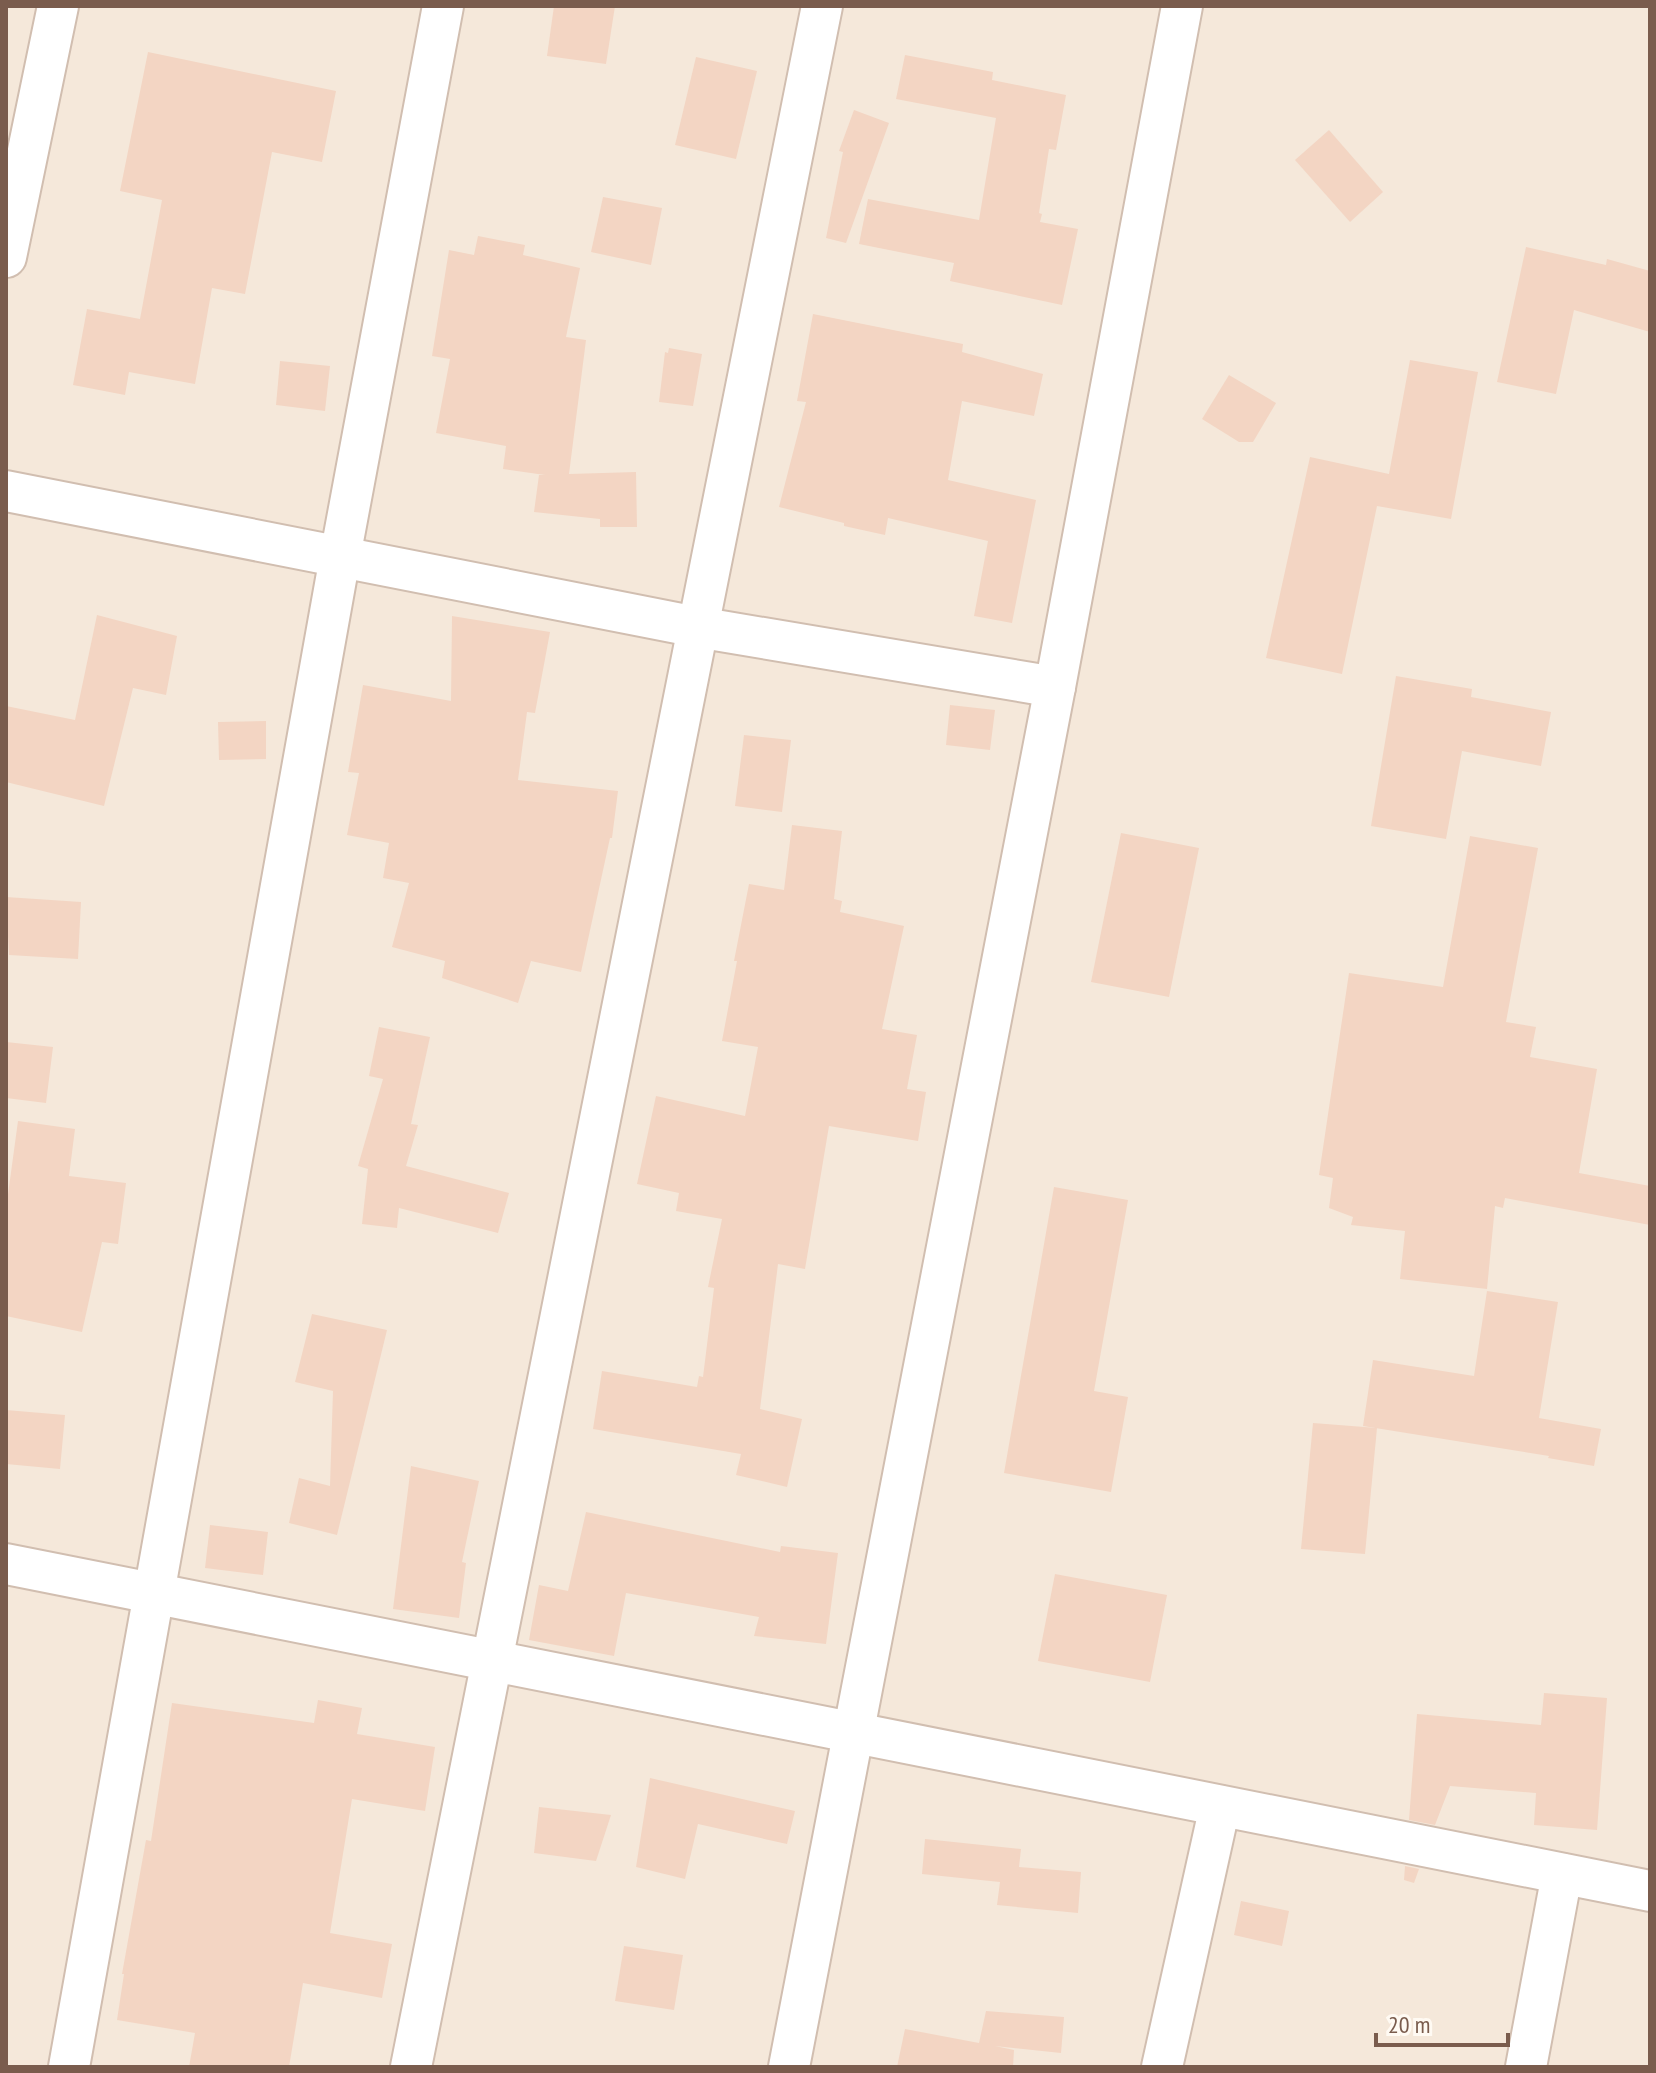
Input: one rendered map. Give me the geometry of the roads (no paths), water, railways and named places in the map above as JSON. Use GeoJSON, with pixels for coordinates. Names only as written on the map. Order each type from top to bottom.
{"type":"FeatureCollection","features":[{"type":"Feature","properties":{"kind":"street"},"geometry":{"type":"LineString","coordinates":[[6,257],[58,6]]}},
{"type":"Feature","properties":{"kind":"street"},"geometry":{"type":"LineString","coordinates":[[69,2067],[340,557],[443,6]]}},
{"type":"Feature","properties":{"kind":"street"},"geometry":{"type":"LineString","coordinates":[[411,2067],[822,6]]}},
{"type":"Feature","properties":{"kind":"street"},"geometry":{"type":"LineString","coordinates":[[789,2067],[1055,687],[1182,6]]}},
{"type":"Feature","properties":{"kind":"street"},"geometry":{"type":"LineString","coordinates":[[6,491],[697,627],[1055,687]]}},
{"type":"Feature","properties":{"kind":"street"},"geometry":{"type":"LineString","coordinates":[[6,1564],[1650,1891]]}},
{"type":"Feature","properties":{"kind":"street"},"geometry":{"type":"LineString","coordinates":[[1162,2067],[1220,1806]]}},
{"type":"Feature","properties":{"kind":"street"},"geometry":{"type":"LineString","coordinates":[[1526,2067],[1562,1874]]}}]}
